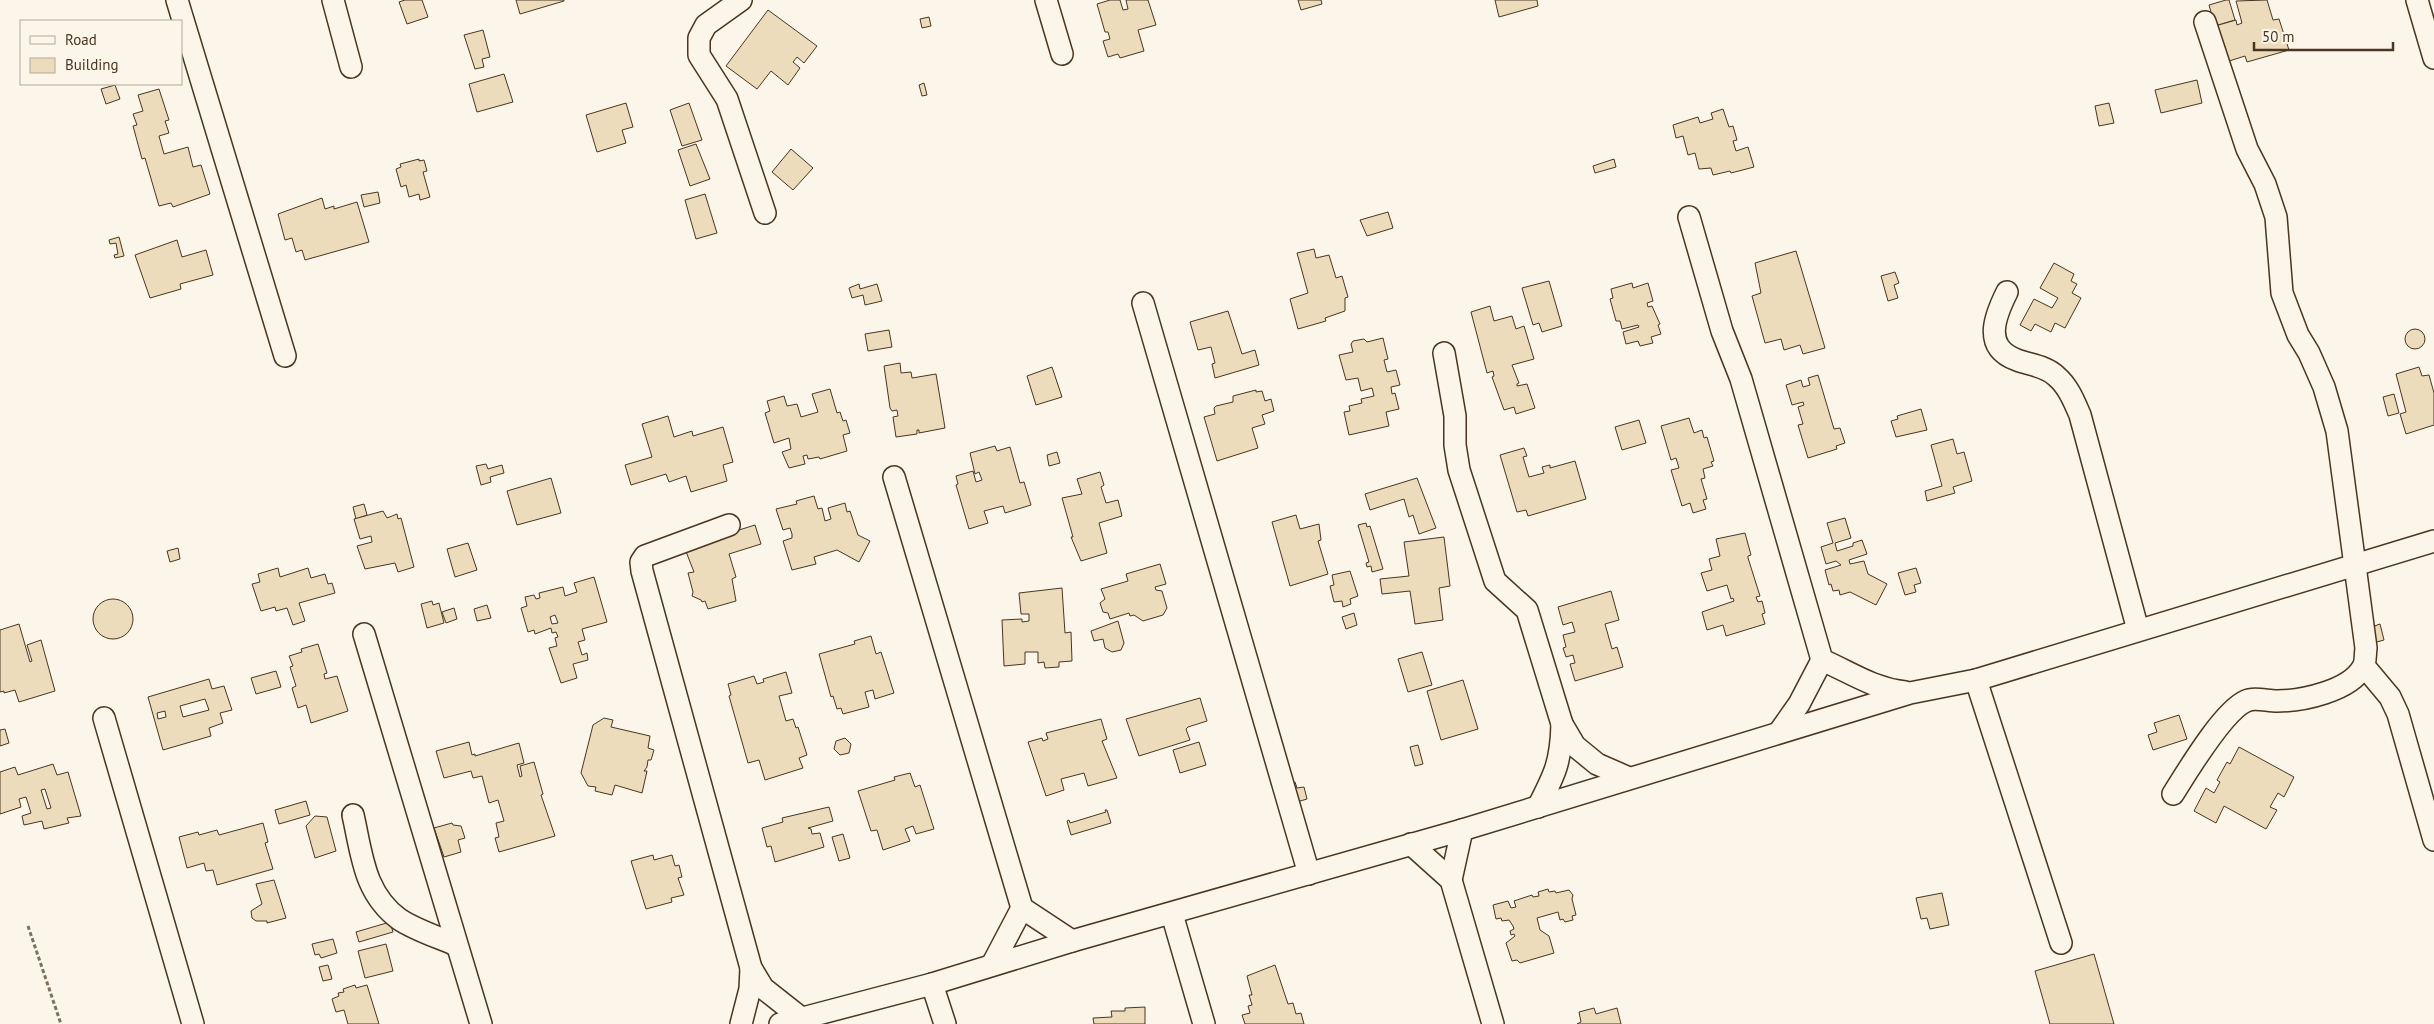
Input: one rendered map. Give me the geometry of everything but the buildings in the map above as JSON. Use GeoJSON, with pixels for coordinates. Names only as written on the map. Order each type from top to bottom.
{"type":"FeatureCollection","features":[{"type":"Feature","properties":{"kind":"street"},"geometry":{"type":"LineString","coordinates":[[177,0],[285,356]]}},
{"type":"Feature","properties":{"kind":"street"},"geometry":{"type":"LineString","coordinates":[[333,0],[351,67]]}},
{"type":"Feature","properties":{"kind":"street"},"geometry":{"type":"LineString","coordinates":[[741,0],[706,25],[699,38],[699,55],[727,99],[765,213]]}},
{"type":"Feature","properties":{"kind":"street"},"geometry":{"type":"LineString","coordinates":[[1046,0],[1062,54]]}},
{"type":"Feature","properties":{"kind":"street"},"geometry":{"type":"LineString","coordinates":[[2417,0],[2434,58]]}},
{"type":"Feature","properties":{"kind":"street"},"geometry":{"type":"LineString","coordinates":[[2173,794],[2208,741],[2228,717],[2247,701],[2279,701],[2311,697],[2340,686],[2355,676],[2364,666],[2366,648],[2354,564],[2347,494],[2337,431],[2324,387],[2309,353],[2298,335],[2282,293],[2276,217],[2265,184],[2247,149],[2205,22]]}},
{"type":"Feature","properties":{"kind":"street"},"geometry":{"type":"LineString","coordinates":[[1689,217],[1722,331],[1741,379],[1822,660],[1800,704],[1780,731]]}},
{"type":"Feature","properties":{"kind":"street"},"geometry":{"type":"LineString","coordinates":[[2007,292],[1996,313],[1995,340],[2003,351],[2015,360],[2041,367],[2055,375],[2067,388],[2073,400],[2080,415],[2138,630]]}},
{"type":"Feature","properties":{"kind":"street"},"geometry":{"type":"LineString","coordinates":[[1143,303],[1309,874]]}},
{"type":"Feature","properties":{"kind":"street"},"geometry":{"type":"LineString","coordinates":[[1444,353],[1454,416],[1455,445],[1459,470],[1495,581],[1527,610],[1562,724],[1575,746],[1597,764],[1629,778]]}},
{"type":"Feature","properties":{"kind":"street"},"geometry":{"type":"LineString","coordinates":[[894,477],[1022,908],[1072,941]]}},
{"type":"Feature","properties":{"kind":"street"},"geometry":{"type":"LineString","coordinates":[[729,525],[645,556],[641,562],[751,968],[764,988],[801,1018]]}},
{"type":"Feature","properties":{"kind":"street"},"geometry":{"type":"LineString","coordinates":[[780,1024],[932,984],[1072,941],[1462,830],[1780,731],[1910,693],[1976,680],[2434,541]]}},
{"type":"Feature","properties":{"kind":"street"},"geometry":{"type":"LineString","coordinates":[[364,634],[481,1024]]}},
{"type":"Feature","properties":{"kind":"street"},"geometry":{"type":"LineString","coordinates":[[1822,660],[1861,681],[1884,690],[1910,693]]}},
{"type":"Feature","properties":{"kind":"street"},"geometry":{"type":"LineString","coordinates":[[2364,666],[2390,697],[2398,714],[2434,840]]}},
{"type":"Feature","properties":{"kind":"street"},"geometry":{"type":"LineString","coordinates":[[1976,680],[2061,943]]}},
{"type":"Feature","properties":{"kind":"street"},"geometry":{"type":"LineString","coordinates":[[104,718],[193,1024]]}},
{"type":"Feature","properties":{"kind":"street"},"geometry":{"type":"LineString","coordinates":[[1538,807],[1554,776],[1561,752],[1562,724]]}},
{"type":"Feature","properties":{"kind":"street"},"geometry":{"type":"LineString","coordinates":[[353,815],[367,878],[377,899],[400,919],[456,945]]}},
{"type":"Feature","properties":{"kind":"street"},"geometry":{"type":"LineString","coordinates":[[1462,830],[1451,880],[1493,1024]]}},
{"type":"Feature","properties":{"kind":"street"},"geometry":{"type":"LineString","coordinates":[[1410,844],[1451,880]]}},
{"type":"Feature","properties":{"kind":"street"},"geometry":{"type":"LineString","coordinates":[[992,965],[1022,908]]}},
{"type":"Feature","properties":{"kind":"street"},"geometry":{"type":"LineString","coordinates":[[1172,914],[1204,1024]]}},
{"type":"Feature","properties":{"kind":"street"},"geometry":{"type":"LineString","coordinates":[[741,1024],[750,989],[751,968]]}},
{"type":"Feature","properties":{"kind":"street"},"geometry":{"type":"LineString","coordinates":[[932,984],[945,1024]]}},
{"type":"Feature","properties":{"kind":"path"},"geometry":{"type":"LineString","coordinates":[[28,926],[61,1024]]}}]}
